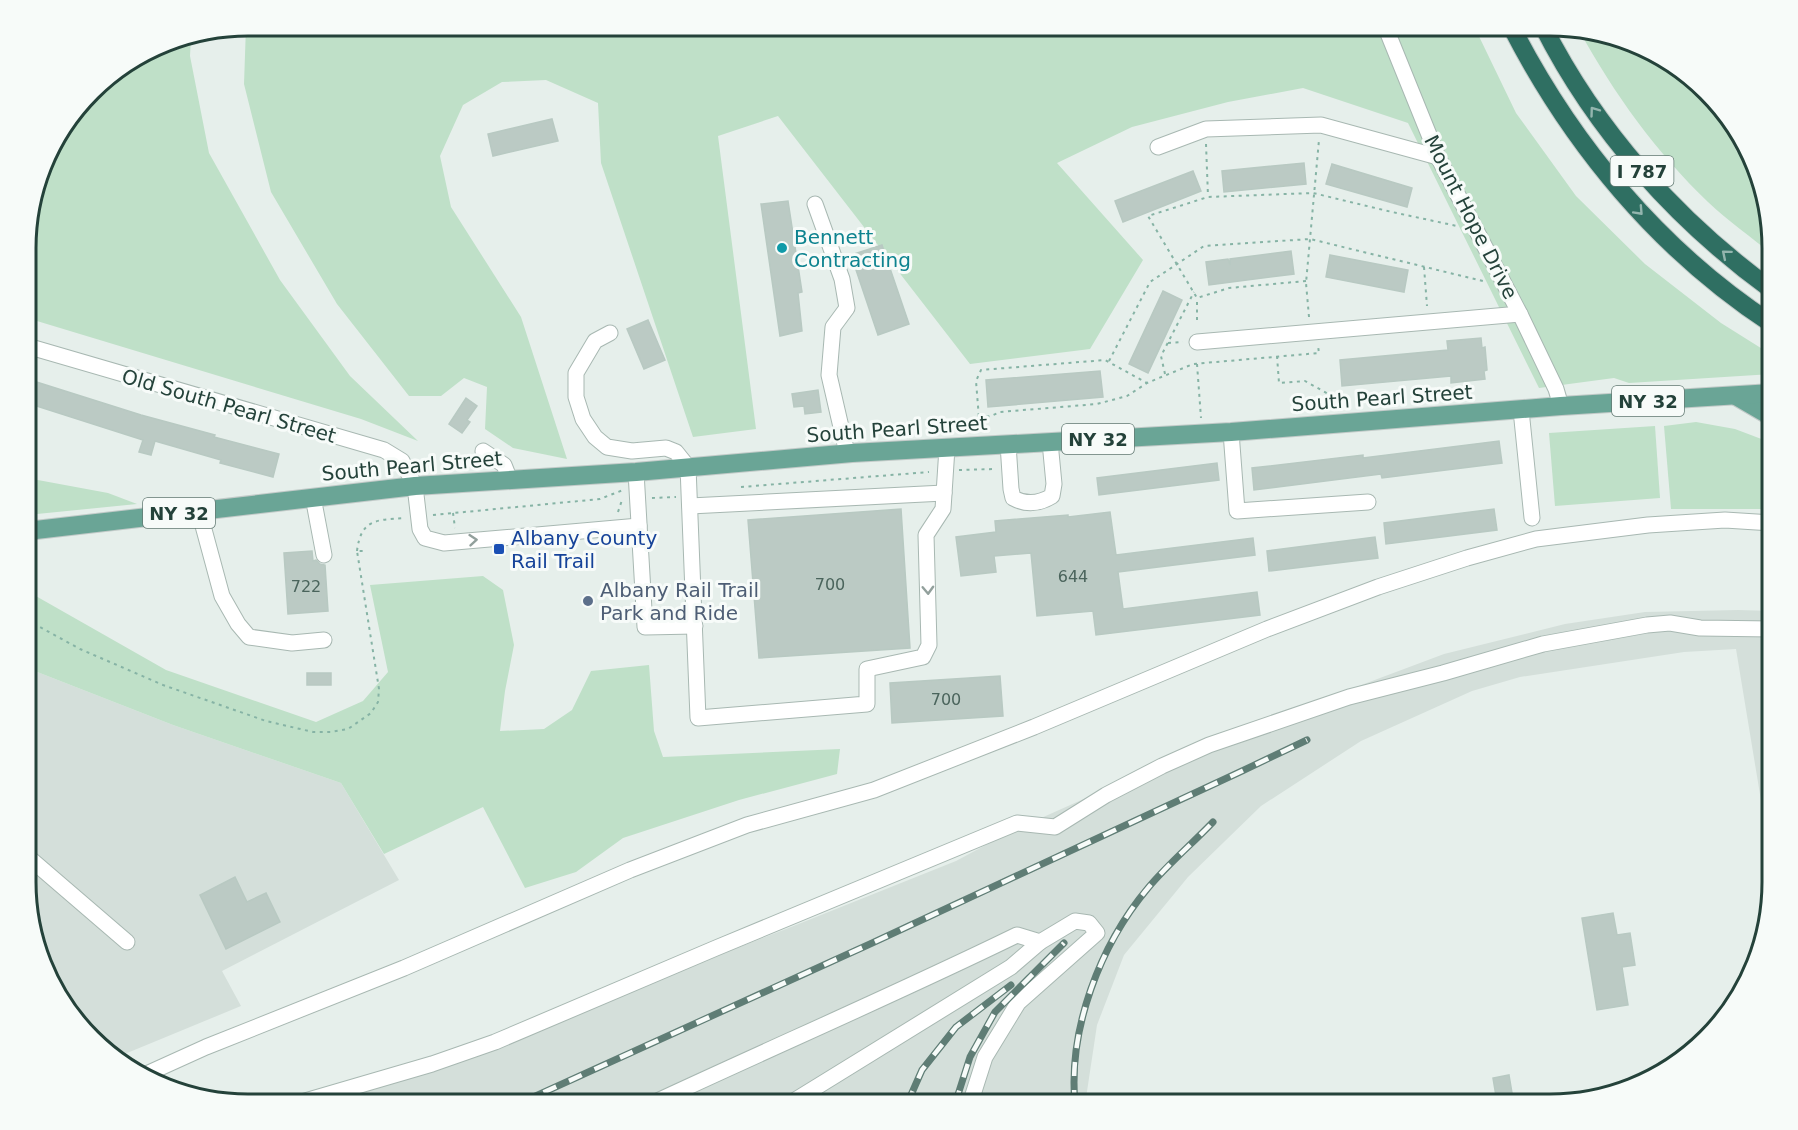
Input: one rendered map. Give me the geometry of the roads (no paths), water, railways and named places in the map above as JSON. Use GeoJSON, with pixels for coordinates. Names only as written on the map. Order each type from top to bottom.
{"type":"FeatureCollection","features":[{"type":"Feature","properties":{"kind":"highway","name":"I 787"},"geometry":{"type":"LineString","coordinates":[[1516,36],[1562,114],[1603,170],[1669,242],[1732,296],[1762,317]]}},
{"type":"Feature","properties":{"kind":"highway","name":"I 787"},"geometry":{"type":"LineString","coordinates":[[1549,36],[1587,101],[1635,163],[1689,221],[1729,257],[1762,282]]}},
{"type":"Feature","properties":{"kind":"main road","name":"South Pearl Street"},"geometry":{"type":"LineString","coordinates":[[36,530],[416,486],[636,472],[847,453],[1008,444],[1051,449],[1560,406],[1762,394]]}},
{"type":"Feature","properties":{"kind":"main road"},"geometry":{"type":"LineString","coordinates":[[1736,396],[1762,411]]}},
{"type":"Feature","properties":{"kind":"street","name":"Mount Hope Drive"},"geometry":{"type":"LineString","coordinates":[[1389,36],[1438,157],[1520,314],[1556,389],[1560,406]]}},
{"type":"Feature","properties":{"kind":"street"},"geometry":{"type":"LineString","coordinates":[[1158,147],[1206,129],[1321,125],[1438,157]]}},
{"type":"Feature","properties":{"kind":"street"},"geometry":{"type":"LineString","coordinates":[[815,204],[842,279],[847,308],[833,327],[829,375],[847,453]]}},
{"type":"Feature","properties":{"kind":"street"},"geometry":{"type":"LineString","coordinates":[[1197,342],[1520,314]]}},
{"type":"Feature","properties":{"kind":"street"},"geometry":{"type":"LineString","coordinates":[[610,333],[595,341],[576,374],[576,396],[583,419],[595,436],[607,447],[632,451],[666,448],[676,452],[688,467],[698,718],[867,704],[867,669],[923,657],[929,645],[926,535],[944,501],[947,448]]}},
{"type":"Feature","properties":{"kind":"street","name":"Old South Pearl Street"},"geometry":{"type":"LineString","coordinates":[[36,349],[384,450],[402,461],[416,486]]}},
{"type":"Feature","properties":{"kind":"street"},"geometry":{"type":"LineString","coordinates":[[1521,410],[1532,518]]}},
{"type":"Feature","properties":{"kind":"street"},"geometry":{"type":"LineString","coordinates":[[1231,432],[1237,511],[1368,502]]}},
{"type":"Feature","properties":{"kind":"street"},"geometry":{"type":"LineString","coordinates":[[1008,444],[1013,498],[1022,503],[1042,502],[1052,496],[1054,484],[1051,449]]}},
{"type":"Feature","properties":{"kind":"street"},"geometry":{"type":"LineString","coordinates":[[483,451],[504,465],[510,480]]}},
{"type":"Feature","properties":{"kind":"street"},"geometry":{"type":"LineString","coordinates":[[636,472],[645,627],[695,626]]}},
{"type":"Feature","properties":{"kind":"street"},"geometry":{"type":"LineString","coordinates":[[416,486],[420,523],[425,538],[444,543],[639,526]]}},
{"type":"Feature","properties":{"kind":"street"},"geometry":{"type":"LineString","coordinates":[[313,497],[324,555]]}},
{"type":"Feature","properties":{"kind":"street"},"geometry":{"type":"LineString","coordinates":[[690,506],[944,501]]}},
{"type":"Feature","properties":{"kind":"street"},"geometry":{"type":"LineString","coordinates":[[199,511],[222,596],[249,638],[292,643],[324,640]]}},
{"type":"Feature","properties":{"kind":"street"},"geometry":{"type":"LineString","coordinates":[[152,1071],[206,1047],[404,968],[630,870],[747,825],[874,790],[1034,727],[1267,629],[1378,587],[1467,558],[1536,539],[1648,525],[1725,520],[1762,522]]}},
{"type":"Feature","properties":{"kind":"street"},"geometry":{"type":"LineString","coordinates":[[329,1094],[432,1064],[495,1042],[1017,823],[1055,827],[1106,795],[1209,745],[1349,697],[1543,644],[1647,625],[1670,623],[1700,628],[1762,629]]}},
{"type":"Feature","properties":{"kind":"street"},"geometry":{"type":"LineString","coordinates":[[36,864],[127,942]]}},
{"type":"Feature","properties":{"kind":"street"},"geometry":{"type":"LineString","coordinates":[[805,1094],[1011,967],[1040,942],[1075,921],[1089,923],[1097,933],[1018,1003],[986,1057],[973,1094]]}},
{"type":"Feature","properties":{"kind":"street"},"geometry":{"type":"LineString","coordinates":[[673,1094],[1017,935],[1040,942]]}},
{"type":"Feature","properties":{"kind":"railway"},"geometry":{"type":"LineString","coordinates":[[540,1094],[870,944],[1307,740]]}},
{"type":"Feature","properties":{"kind":"railway"},"geometry":{"type":"LineString","coordinates":[[1075,1094],[1074,1076],[1082,1018],[1091,989],[1115,935],[1148,888],[1213,822]]}},
{"type":"Feature","properties":{"kind":"railway"},"geometry":{"type":"LineString","coordinates":[[958,1094],[970,1057],[995,1012],[1064,943]]}},
{"type":"Feature","properties":{"kind":"railway"},"geometry":{"type":"LineString","coordinates":[[911,1094],[922,1070],[956,1027],[1011,985]]}},
{"type":"Feature","properties":{"kind":"place","name":"Bennett Contracting"},"geometry":{"type":"Point","coordinates":[782,248]}},
{"type":"Feature","properties":{"kind":"place","name":"Albany County Rail Trail"},"geometry":{"type":"Point","coordinates":[499,549]}},
{"type":"Feature","properties":{"kind":"place","name":"Albany Rail Trail Park and Ride"},"geometry":{"type":"Point","coordinates":[588,601]}}]}
